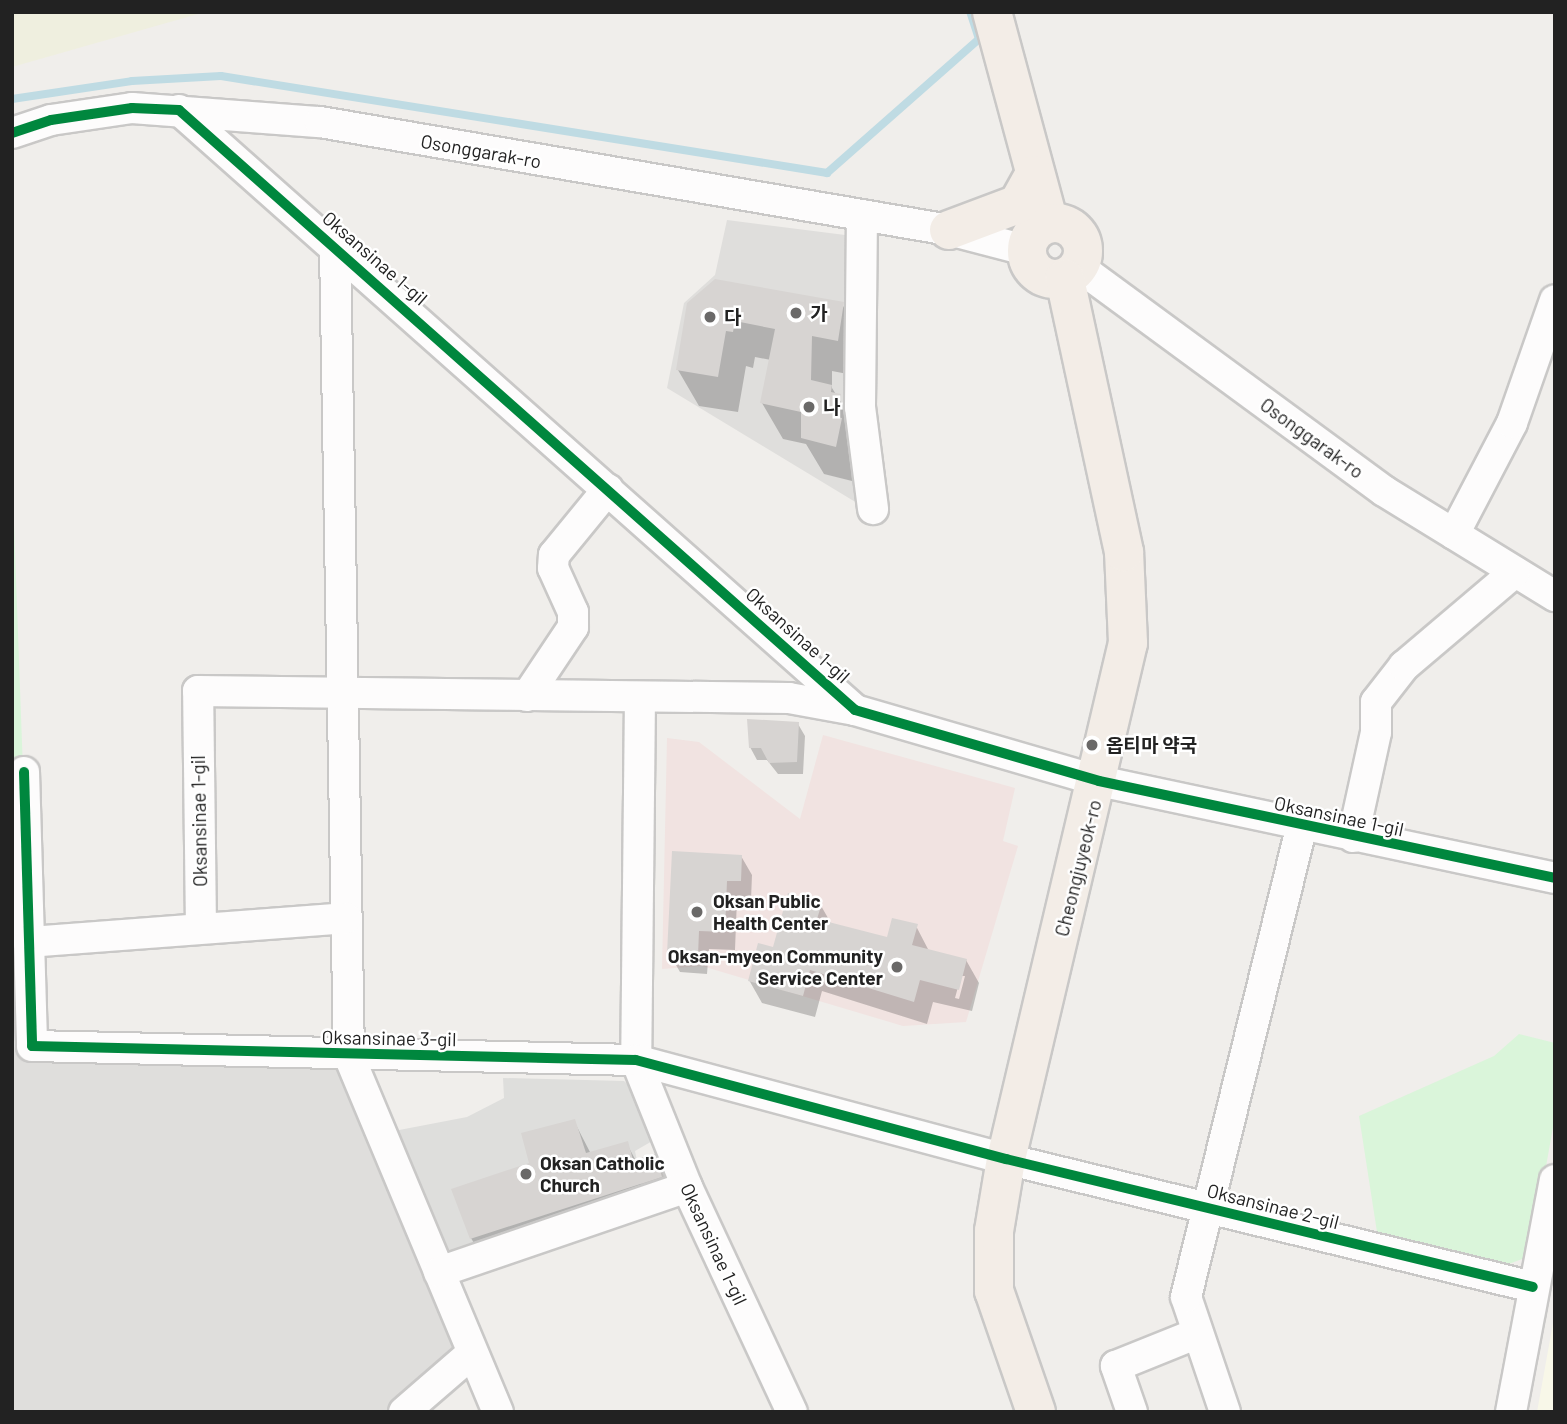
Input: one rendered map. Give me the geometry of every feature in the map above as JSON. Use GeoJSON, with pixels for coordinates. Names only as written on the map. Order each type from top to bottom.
{"type":"FeatureCollection","features":[{"type":"Feature","properties":{"kind":"main road"},"geometry":{"type":"LineString","coordinates":[[992,12],[1034,175],[1038,274],[1072,272]]}},
{"type":"Feature","properties":{"kind":"main road"},"geometry":{"type":"LineString","coordinates":[[949,230],[1018,204],[1034,175]]}},
{"type":"Feature","properties":{"kind":"main road","name":"Cheongjuyeok-ro"},"geometry":{"type":"LineString","coordinates":[[1036,1412],[994,1291],[994,1231],[1006,1159],[1099,780],[1128,643],[1124,552],[1072,272]]}},
{"type":"Feature","properties":{"kind":"street","name":"Osonggarak-ro"},"geometry":{"type":"LineString","coordinates":[[12,133],[51,120],[132,108],[320,122],[949,230],[1038,237]]}},
{"type":"Feature","properties":{"kind":"street","name":"Oksansinae 1-gil"},"geometry":{"type":"LineString","coordinates":[[179,110],[855,710]]}},
{"type":"Feature","properties":{"kind":"street"},"geometry":{"type":"LineString","coordinates":[[862,215],[860,407],[873,509]]}},
{"type":"Feature","properties":{"kind":"street","name":"Oksansinae 1-gil"},"geometry":{"type":"LineString","coordinates":[[335,247],[349,1056]]}},
{"type":"Feature","properties":{"kind":"street","name":"Osonggarak-ro"},"geometry":{"type":"LineString","coordinates":[[1072,272],[1384,491],[1555,596]]}},
{"type":"Feature","properties":{"kind":"street"},"geometry":{"type":"LineString","coordinates":[[1454,534],[1512,422],[1555,300]]}},
{"type":"Feature","properties":{"kind":"street"},"geometry":{"type":"LineString","coordinates":[[527,696],[573,627],[573,612],[553,568],[554,555],[608,489]]}},
{"type":"Feature","properties":{"kind":"street","name":"Oksansinae 1-gil"},"geometry":{"type":"LineString","coordinates":[[1353,837],[1376,732],[1376,702],[1404,666],[1515,572]]}},
{"type":"Feature","properties":{"kind":"street","name":"Oksansinae 1-gil"},"geometry":{"type":"LineString","coordinates":[[201,928],[198,691],[343,695],[789,698],[855,710],[1099,780],[1353,837],[1555,878]]}},
{"type":"Feature","properties":{"kind":"street","name":"Oksansinae 1-gil"},"geometry":{"type":"LineString","coordinates":[[640,697],[636,1060],[687,1187],[792,1412]]}},
{"type":"Feature","properties":{"kind":"street","name":"Oksansinae 3-gil"},"geometry":{"type":"LineString","coordinates":[[24,772],[32,1046],[349,1056],[636,1060],[1006,1159]]}},
{"type":"Feature","properties":{"kind":"street","name":"Oksansinae 2-gil"},"geometry":{"type":"LineString","coordinates":[[1225,1412],[1186,1297],[1302,826]]}},
{"type":"Feature","properties":{"kind":"street"},"geometry":{"type":"LineString","coordinates":[[29,942],[346,918]]}},
{"type":"Feature","properties":{"kind":"street"},"geometry":{"type":"LineString","coordinates":[[349,1056],[498,1412]]}},
{"type":"Feature","properties":{"kind":"street","name":"Oksansinae 2-gil"},"geometry":{"type":"LineString","coordinates":[[1006,1159],[1533,1287]]}},
{"type":"Feature","properties":{"kind":"street"},"geometry":{"type":"LineString","coordinates":[[1511,1412],[1555,1180]]}},
{"type":"Feature","properties":{"kind":"street"},"geometry":{"type":"LineString","coordinates":[[439,1272],[687,1187]]}},
{"type":"Feature","properties":{"kind":"street"},"geometry":{"type":"LineString","coordinates":[[1132,1412],[1116,1366],[1198,1333]]}},
{"type":"Feature","properties":{"kind":"street"},"geometry":{"type":"LineString","coordinates":[[404,1412],[472,1353]]}},
{"type":"Feature","properties":{"kind":"shaded area"},"geometry":{"type":"Polygon","coordinates":[[[727,220],[853,236],[862,506],[667,388],[684,303],[715,275],[727,220]]]}},
{"type":"Feature","properties":{"kind":"shaded area"},"geometry":{"type":"Polygon","coordinates":[[[823,735],[1015,788],[1003,841],[1018,846],[966,1022],[903,1026],[702,966],[662,969],[667,738],[699,742],[800,819],[823,735]]]}},
{"type":"Feature","properties":{"kind":"shaded area"},"geometry":{"type":"Polygon","coordinates":[[[28,907],[32,1046],[12,1047],[12,909],[28,907]]]}},
{"type":"Feature","properties":{"kind":"shaded area"},"geometry":{"type":"Polygon","coordinates":[[[12,1047],[349,1056],[472,1353],[401,1412],[12,1412],[12,1047]]]}},
{"type":"Feature","properties":{"kind":"shaded area","name":"Oksan Catholic Church"},"geometry":{"type":"Polygon","coordinates":[[[503,1078],[624,1081],[635,1091],[654,1140],[635,1151],[644,1197],[448,1260],[394,1131],[467,1117],[504,1098],[503,1078]]]}},
{"type":"Feature","properties":{"kind":"shaded area"},"geometry":{"type":"Polygon","coordinates":[[[1555,1312],[1555,1412],[1537,1412],[1555,1312]]]}},
{"type":"Feature","properties":{"kind":"green space"},"geometry":{"type":"Polygon","coordinates":[[[12,12],[205,12],[12,67],[12,12]]]}},
{"type":"Feature","properties":{"kind":"green space"},"geometry":{"type":"Polygon","coordinates":[[[12,469],[28,907],[12,909],[12,469]]]}},
{"type":"Feature","properties":{"kind":"green space"},"geometry":{"type":"Polygon","coordinates":[[[1519,1034],[1555,1043],[1555,1116],[1530,1256],[1501,1267],[1377,1232],[1359,1116],[1494,1056],[1519,1034]]]}},
{"type":"Feature","properties":{"kind":"building"},"geometry":{"type":"Polygon","coordinates":[[[715,279],[844,302],[838,341],[812,336],[811,380],[832,385],[831,392],[841,394],[835,417],[842,418],[836,447],[801,438],[801,412],[760,403],[775,329],[735,321],[733,332],[726,331],[718,377],[676,370],[687,303],[715,279]]]}},
{"type":"Feature","properties":{"kind":"building"},"geometry":{"type":"Polygon","coordinates":[[[747,719],[799,722],[797,762],[769,763],[761,748],[749,748],[747,719]]]}},
{"type":"Feature","properties":{"kind":"building","name":"Oksan Public Health Center"},"geometry":{"type":"Polygon","coordinates":[[[672,851],[742,855],[741,881],[727,881],[725,932],[699,931],[698,956],[667,954],[672,851]]]}},
{"type":"Feature","properties":{"kind":"building"},"geometry":{"type":"Polygon","coordinates":[[[788,893],[822,903],[817,919],[887,937],[892,918],[918,924],[912,945],[967,959],[959,990],[920,980],[914,1002],[810,970],[803,996],[748,981],[758,943],[773,947],[788,893]]]}},
{"type":"Feature","properties":{"kind":"building"},"geometry":{"type":"Polygon","coordinates":[[[575,1119],[586,1153],[628,1141],[633,1160],[655,1154],[662,1177],[470,1239],[451,1189],[529,1163],[521,1133],[575,1119]]]}},
{"type":"Feature","properties":{"kind":"waterway"},"geometry":{"type":"LineString","coordinates":[[12,99],[132,81],[221,76],[827,173],[979,39],[970,12]]}},
{"type":"Feature","properties":{"kind":"cycle path"},"geometry":{"type":"LineString","coordinates":[[12,133],[51,120],[132,108],[179,110],[855,710],[1099,781],[1555,878]]}},
{"type":"Feature","properties":{"kind":"cycle path"},"geometry":{"type":"LineString","coordinates":[[24,772],[32,1046],[636,1060],[1006,1159],[1533,1287]]}},
{"type":"Feature","properties":{"kind":"place","name":"가"},"geometry":{"type":"Point","coordinates":[796,313]}},
{"type":"Feature","properties":{"kind":"place","name":"다"},"geometry":{"type":"Point","coordinates":[710,317]}},
{"type":"Feature","properties":{"kind":"place","name":"나"},"geometry":{"type":"Point","coordinates":[809,407]}},
{"type":"Feature","properties":{"kind":"place","name":"옵티마 약국"},"geometry":{"type":"Point","coordinates":[1092,745]}},
{"type":"Feature","properties":{"kind":"place","name":"Oksan Public Health Center"},"geometry":{"type":"Point","coordinates":[697,912]}},
{"type":"Feature","properties":{"kind":"place","name":"Oksan-myeon Community Service Center"},"geometry":{"type":"Point","coordinates":[897,967]}},
{"type":"Feature","properties":{"kind":"place","name":"Oksan Catholic Church"},"geometry":{"type":"Point","coordinates":[526,1174]}}]}
